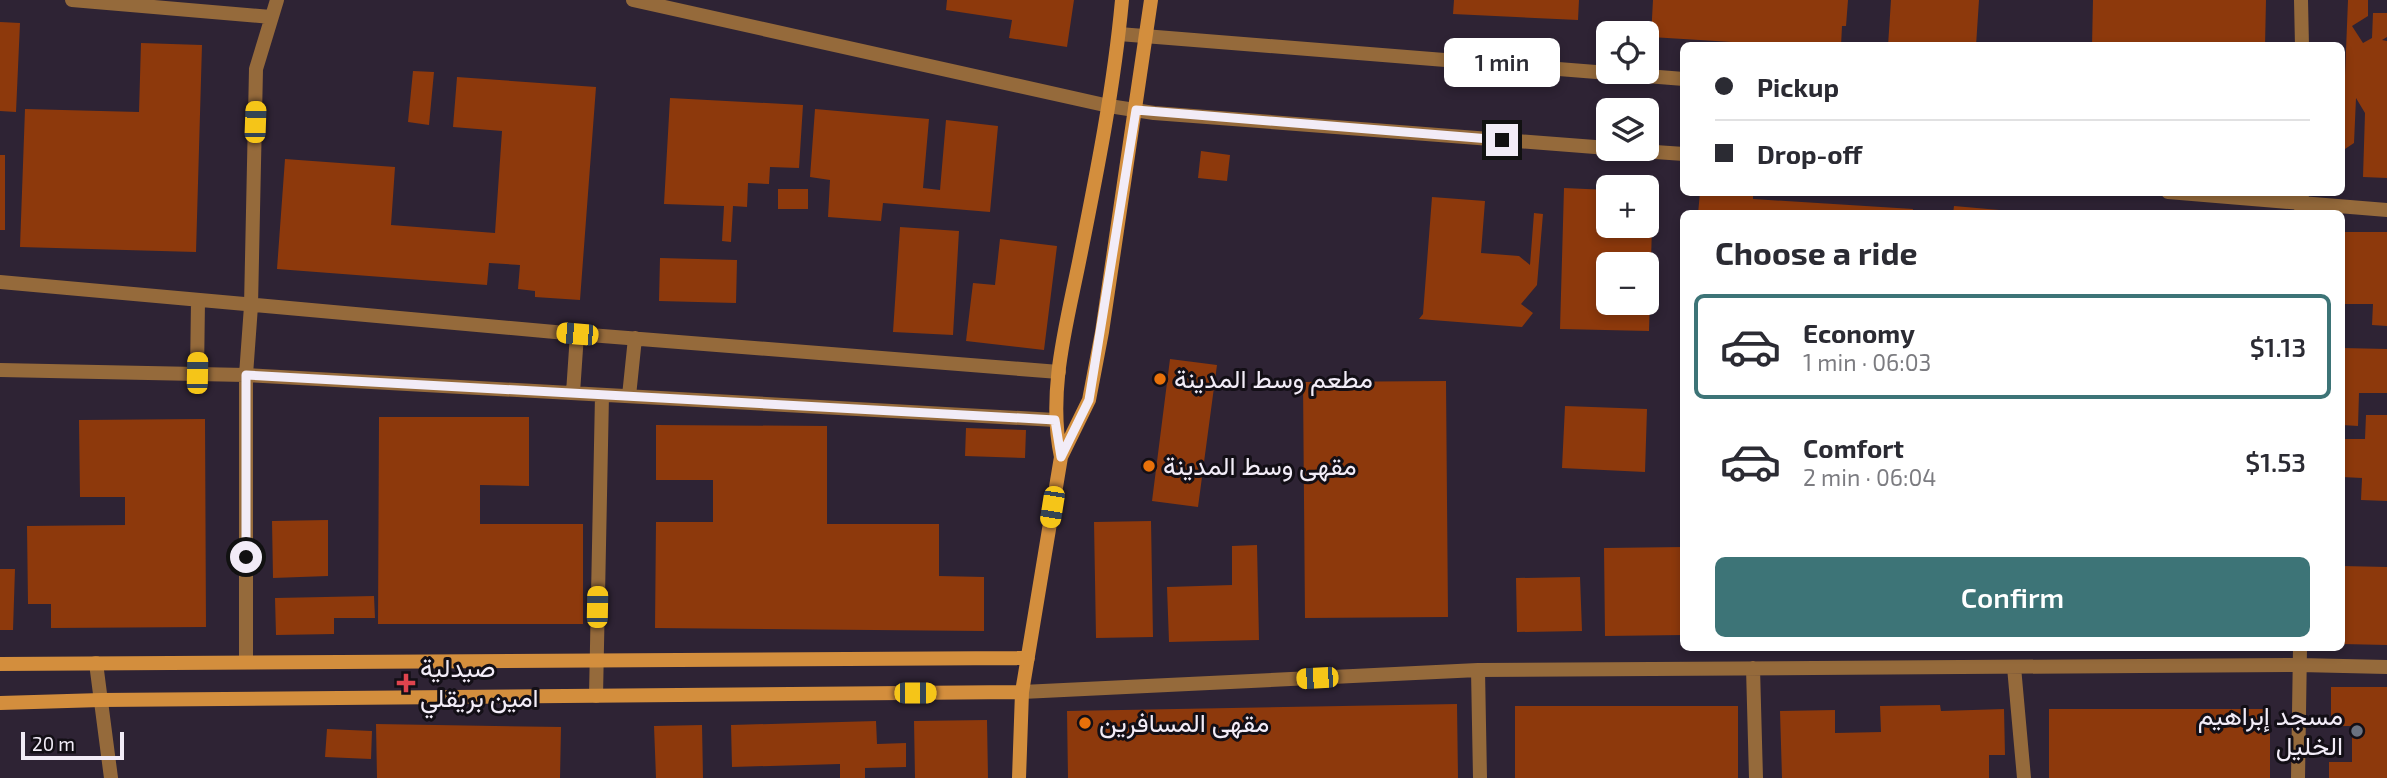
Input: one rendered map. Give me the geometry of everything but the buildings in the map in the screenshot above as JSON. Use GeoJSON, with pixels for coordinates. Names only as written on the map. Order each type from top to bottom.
{"type":"FeatureCollection","features":[{"type":"Feature","properties":{"kind":"main road"},"geometry":{"type":"LineString","coordinates":[[1061,457],[1055,420],[1059,372],[1109,106],[1122,0]]}},
{"type":"Feature","properties":{"kind":"main road"},"geometry":{"type":"LineString","coordinates":[[1019,778],[1022,692],[1061,457],[1089,400],[1151,0]]}},
{"type":"Feature","properties":{"kind":"main road"},"geometry":{"type":"LineString","coordinates":[[0,664],[1027,658]]}},
{"type":"Feature","properties":{"kind":"main road"},"geometry":{"type":"LineString","coordinates":[[0,703],[1022,692]]}},
{"type":"Feature","properties":{"kind":"street"},"geometry":{"type":"LineString","coordinates":[[72,0],[271,17]]}},
{"type":"Feature","properties":{"kind":"street"},"geometry":{"type":"LineString","coordinates":[[246,662],[246,375],[251,306],[256,69],[277,0]]}},
{"type":"Feature","properties":{"kind":"street"},"geometry":{"type":"LineString","coordinates":[[633,0],[1109,106],[1596,148]]}},
{"type":"Feature","properties":{"kind":"street"},"geometry":{"type":"LineString","coordinates":[[2301,0],[2302,42]]}},
{"type":"Feature","properties":{"kind":"street"},"geometry":{"type":"LineString","coordinates":[[1119,34],[1680,79]]}},
{"type":"Feature","properties":{"kind":"street"},"geometry":{"type":"LineString","coordinates":[[1659,152],[1680,154]]}},
{"type":"Feature","properties":{"kind":"street"},"geometry":{"type":"LineString","coordinates":[[2216,196],[2387,210]]}},
{"type":"Feature","properties":{"kind":"street"},"geometry":{"type":"LineString","coordinates":[[0,282],[577,334],[1059,372]]}},
{"type":"Feature","properties":{"kind":"street"},"geometry":{"type":"LineString","coordinates":[[197,373],[198,301]]}},
{"type":"Feature","properties":{"kind":"street"},"geometry":{"type":"LineString","coordinates":[[573,393],[577,334]]}},
{"type":"Feature","properties":{"kind":"street"},"geometry":{"type":"LineString","coordinates":[[629,396],[635,338]]}},
{"type":"Feature","properties":{"kind":"street"},"geometry":{"type":"LineString","coordinates":[[0,370],[246,375],[1055,420]]}},
{"type":"Feature","properties":{"kind":"street"},"geometry":{"type":"LineString","coordinates":[[596,696],[602,394]]}},
{"type":"Feature","properties":{"kind":"street"},"geometry":{"type":"LineString","coordinates":[[2298,778],[2300,651]]}},
{"type":"Feature","properties":{"kind":"street"},"geometry":{"type":"LineString","coordinates":[[96,663],[111,778]]}},
{"type":"Feature","properties":{"kind":"street"},"geometry":{"type":"LineString","coordinates":[[1022,692],[1478,670],[2300,665],[2387,667]]}},
{"type":"Feature","properties":{"kind":"street"},"geometry":{"type":"LineString","coordinates":[[2014,667],[2024,778]]}},
{"type":"Feature","properties":{"kind":"street"},"geometry":{"type":"LineString","coordinates":[[1753,668],[1756,778]]}},
{"type":"Feature","properties":{"kind":"street"},"geometry":{"type":"LineString","coordinates":[[1478,670],[1480,778]]}},
{"type":"Feature","properties":{"kind":"place","name":"مطعم وسط المدينة"},"geometry":{"type":"Point","coordinates":[1160,379]}},
{"type":"Feature","properties":{"kind":"place","name":"مقهى وسط المدينة"},"geometry":{"type":"Point","coordinates":[1149,466]}},
{"type":"Feature","properties":{"kind":"place","name":"صيدلية امين بريقلي"},"geometry":{"type":"Point","coordinates":[406,683]}},
{"type":"Feature","properties":{"kind":"place","name":"مقهى المسافرين"},"geometry":{"type":"Point","coordinates":[1085,723]}},
{"type":"Feature","properties":{"kind":"place","name":"مسجد إبراهيم الخليل"},"geometry":{"type":"Point","coordinates":[2357,731]}},
{"type":"Feature","properties":{"kind":"route"},"geometry":{"type":"LineString","coordinates":[[246,557],[246,375],[1055,420],[1061,457],[1089,400],[1136,110],[1502,140]]}}]}
